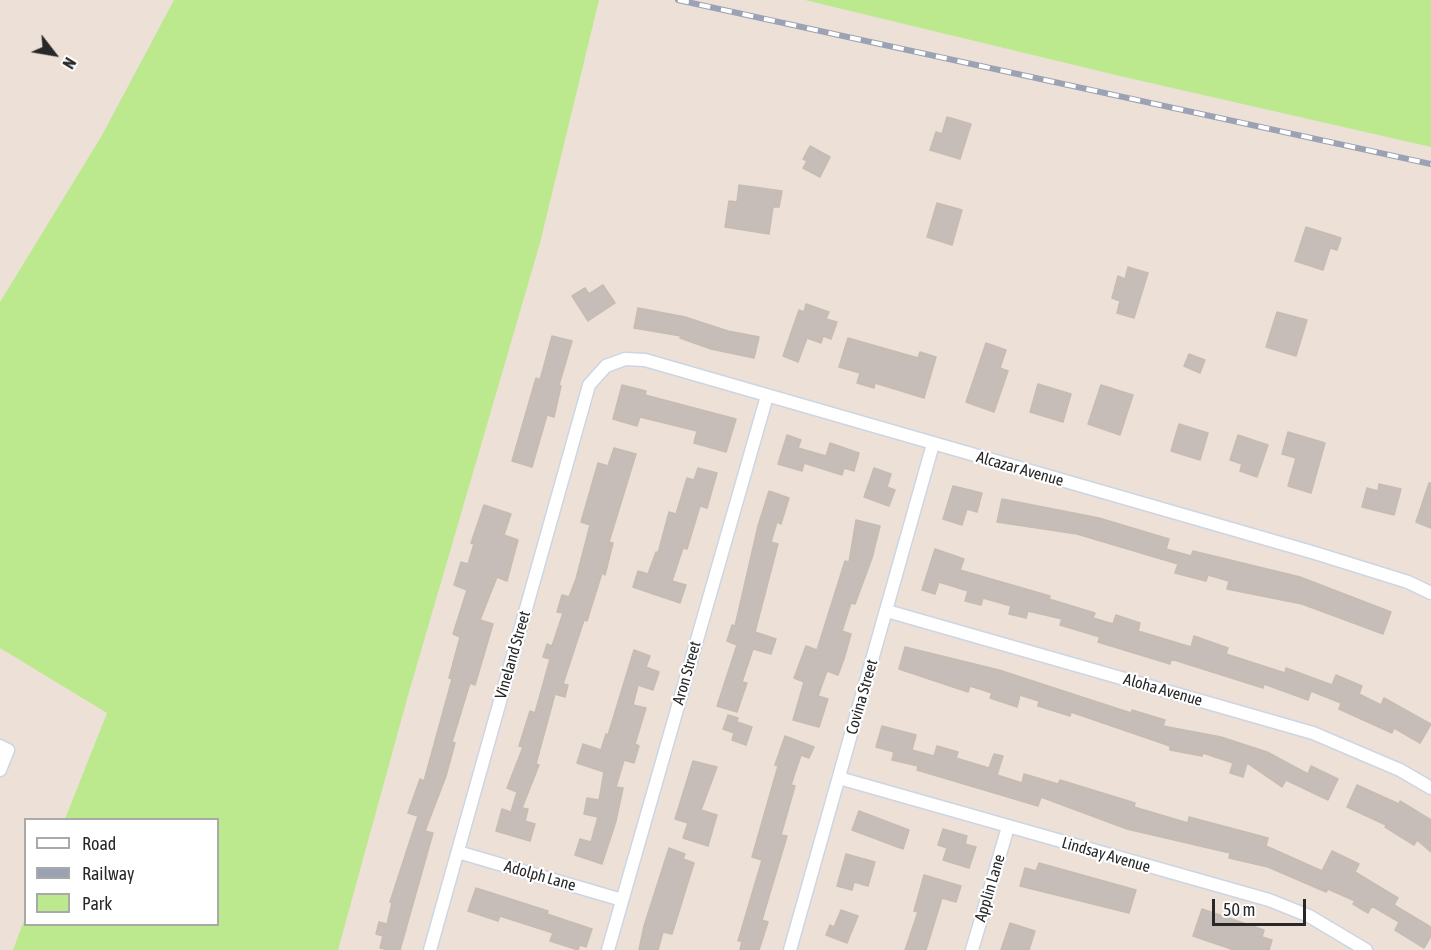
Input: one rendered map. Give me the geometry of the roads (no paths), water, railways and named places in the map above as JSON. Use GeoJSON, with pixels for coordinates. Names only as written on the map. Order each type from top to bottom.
{"type":"FeatureCollection","features":[{"type":"Feature","properties":{"kind":"street","name":"Alcazar Avenue"},"geometry":{"type":"LineString","coordinates":[[606,366],[625,359],[645,360],[1325,556],[1408,582],[1431,593]]}},
{"type":"Feature","properties":{"kind":"street","name":"Vineland Street"},"geometry":{"type":"LineString","coordinates":[[430,950],[590,385],[606,366]]}},
{"type":"Feature","properties":{"kind":"street","name":"Aron Street"},"geometry":{"type":"LineString","coordinates":[[608,950],[767,396]]}},
{"type":"Feature","properties":{"kind":"street","name":"Covina Street"},"geometry":{"type":"LineString","coordinates":[[790,950],[933,444]]}},
{"type":"Feature","properties":{"kind":"street","name":"Aloha Avenue"},"geometry":{"type":"LineString","coordinates":[[887,611],[1313,733],[1400,770],[1431,788]]}},
{"type":"Feature","properties":{"kind":"street"},"geometry":{"type":"LineString","coordinates":[[0,770],[4,748]]}},
{"type":"Feature","properties":{"kind":"street","name":"Lindsay Avenue"},"geometry":{"type":"LineString","coordinates":[[838,778],[1269,900],[1309,916],[1366,950]]}},
{"type":"Feature","properties":{"kind":"street","name":"Applin Lane"},"geometry":{"type":"LineString","coordinates":[[972,950],[1008,827]]}},
{"type":"Feature","properties":{"kind":"street","name":"Adolph Lane"},"geometry":{"type":"LineString","coordinates":[[458,852],[622,900]]}},
{"type":"Feature","properties":{"kind":"railway"},"geometry":{"type":"LineString","coordinates":[[678,0],[1431,164]]}}]}
